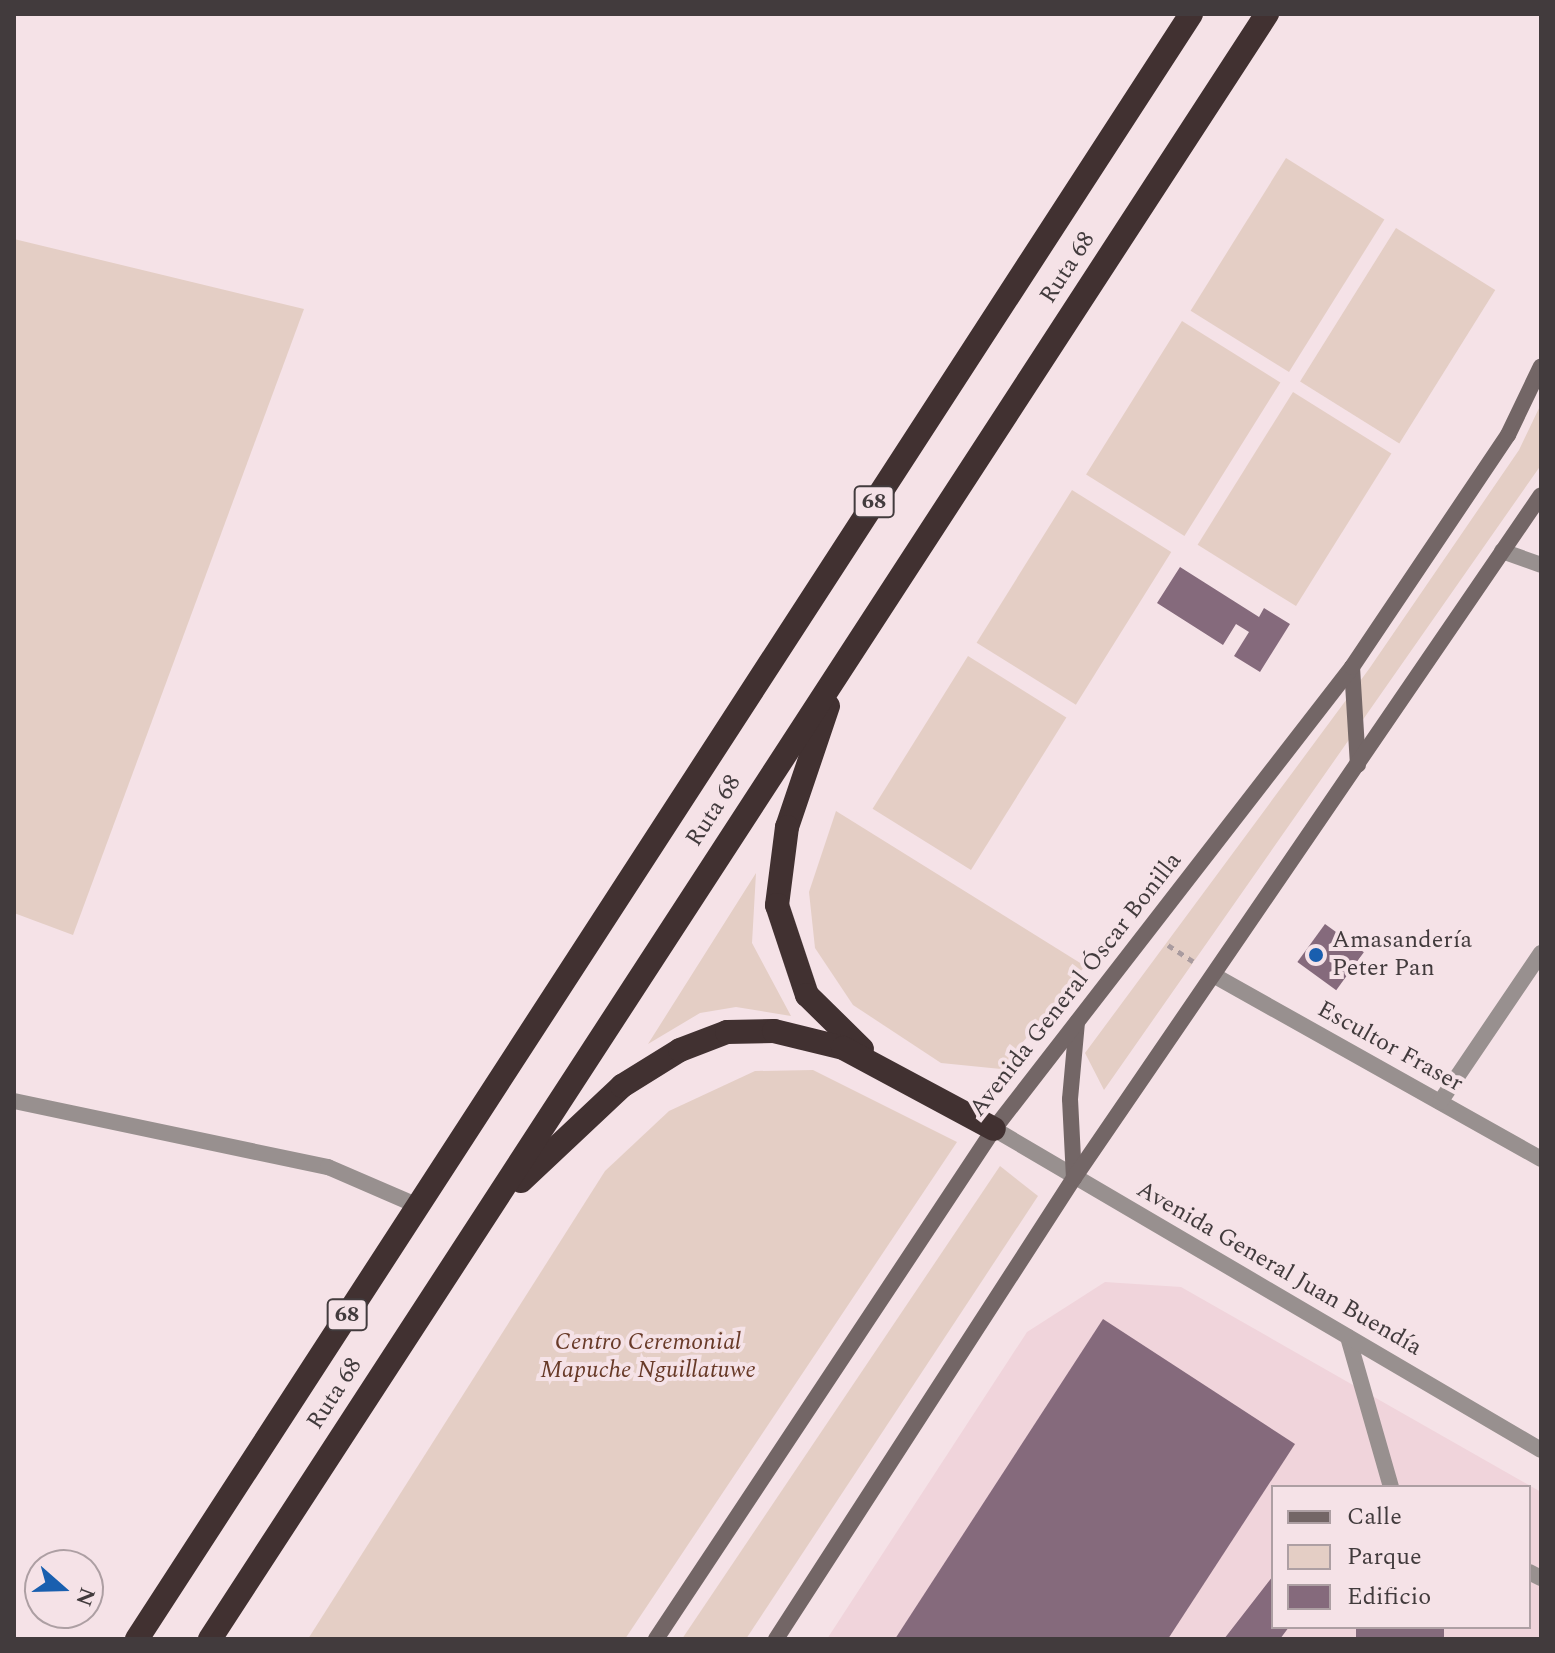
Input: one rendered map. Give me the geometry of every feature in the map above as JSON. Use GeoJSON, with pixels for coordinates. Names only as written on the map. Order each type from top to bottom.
{"type":"FeatureCollection","features":[{"type":"Feature","properties":{"kind":"highway","name":"Ruta 68"},"geometry":{"type":"LineString","coordinates":[[137,1639],[1191,14]]}},
{"type":"Feature","properties":{"kind":"highway","name":"Ruta 68"},"geometry":{"type":"LineString","coordinates":[[210,1639],[1267,14]]}},
{"type":"Feature","properties":{"kind":"highway"},"geometry":{"type":"LineString","coordinates":[[843,664],[787,827],[777,905],[807,995],[882,1066]]}},
{"type":"Feature","properties":{"kind":"highway"},"geometry":{"type":"LineString","coordinates":[[471,1236],[591,1111],[698,1042],[774,1031],[882,1066],[994,1129]]}},
{"type":"Feature","properties":{"kind":"main road","name":"Avenida General Óscar Bonilla"},"geometry":{"type":"LineString","coordinates":[[656,1639],[994,1129],[1352,667],[1508,435],[1541,366]]}},
{"type":"Feature","properties":{"kind":"main road"},"geometry":{"type":"LineString","coordinates":[[776,1639],[1074,1178],[1541,495]]}},
{"type":"Feature","properties":{"kind":"main road"},"geometry":{"type":"LineString","coordinates":[[1352,667],[1358,765]]}},
{"type":"Feature","properties":{"kind":"main road"},"geometry":{"type":"LineString","coordinates":[[1074,1178],[1070,1099],[1077,1021]]}},
{"type":"Feature","properties":{"kind":"street"},"geometry":{"type":"LineString","coordinates":[[1502,551],[1541,565]]}},
{"type":"Feature","properties":{"kind":"street"},"geometry":{"type":"LineString","coordinates":[[1440,1102],[1541,953]]}},
{"type":"Feature","properties":{"kind":"street","name":"Escultor Fraser"},"geometry":{"type":"LineString","coordinates":[[1215,976],[1541,1159]]}},
{"type":"Feature","properties":{"kind":"street"},"geometry":{"type":"LineString","coordinates":[[14,1101],[328,1167],[418,1206]]}},
{"type":"Feature","properties":{"kind":"street","name":"Avenida General Juan Buendía"},"geometry":{"type":"LineString","coordinates":[[994,1129],[1541,1450]]}},
{"type":"Feature","properties":{"kind":"street"},"geometry":{"type":"LineString","coordinates":[[1348,1337],[1390,1485]]}},
{"type":"Feature","properties":{"kind":"path"},"geometry":{"type":"LineString","coordinates":[[1147,932],[1215,976]]}},
{"type":"Feature","properties":{"kind":"shaded area"},"geometry":{"type":"Polygon","coordinates":[[[1105,1282],[1181,1287],[1529,1485],[1271,1485],[1271,1629],[1531,1629],[1531,1486],[1541,1492],[1541,1639],[827,1639],[1027,1332],[1105,1282]]]}},
{"type":"Feature","properties":{"kind":"green space"},"geometry":{"type":"Polygon","coordinates":[[[1286,158],[1384,219],[1289,372],[1191,311],[1286,158]]]}},
{"type":"Feature","properties":{"kind":"green space"},"geometry":{"type":"Polygon","coordinates":[[[1396,228],[1495,290],[1399,443],[1300,381],[1396,228]]]}},
{"type":"Feature","properties":{"kind":"green space"},"geometry":{"type":"Polygon","coordinates":[[[14,239],[304,309],[73,935],[14,913],[14,239]]]}},
{"type":"Feature","properties":{"kind":"green space"},"geometry":{"type":"Polygon","coordinates":[[[1182,321],[1280,382],[1184,536],[1086,474],[1182,321]]]}},
{"type":"Feature","properties":{"kind":"green space"},"geometry":{"type":"Polygon","coordinates":[[[1293,392],[1391,453],[1296,606],[1198,545],[1293,392]]]}},
{"type":"Feature","properties":{"kind":"green space"},"geometry":{"type":"Polygon","coordinates":[[[1541,404],[1541,465],[1104,1090],[1085,1053],[1369,669],[1519,450],[1541,404]]]}},
{"type":"Feature","properties":{"kind":"green space"},"geometry":{"type":"Polygon","coordinates":[[[1072,490],[1171,552],[1076,705],[977,643],[1072,490]]]}},
{"type":"Feature","properties":{"kind":"green space"},"geometry":{"type":"Polygon","coordinates":[[[968,656],[1066,717],[971,870],[873,809],[968,656]]]}},
{"type":"Feature","properties":{"kind":"green space"},"geometry":{"type":"Polygon","coordinates":[[[836,811],[1085,966],[1001,1069],[941,1063],[853,1005],[815,948],[809,892],[836,811]]]}},
{"type":"Feature","properties":{"kind":"green space"},"geometry":{"type":"Polygon","coordinates":[[[756,873],[752,943],[791,1016],[736,1007],[700,1013],[648,1044],[756,873]]]}},
{"type":"Feature","properties":{"kind":"green space","name":"Centro Ceremonial Mapuche Nguillatuwe"},"geometry":{"type":"Polygon","coordinates":[[[813,1070],[957,1142],[625,1639],[308,1639],[605,1171],[669,1111],[755,1071],[813,1070]]]}},
{"type":"Feature","properties":{"kind":"green space"},"geometry":{"type":"Polygon","coordinates":[[[1000,1166],[1038,1196],[746,1639],[682,1639],[1000,1166]]]}},
{"type":"Feature","properties":{"kind":"building"},"geometry":{"type":"Polygon","coordinates":[[[1180,567],[1259,617],[1264,608],[1290,624],[1260,672],[1234,656],[1249,632],[1236,624],[1223,645],[1157,603],[1180,567]]]}},
{"type":"Feature","properties":{"kind":"building"},"geometry":{"type":"Polygon","coordinates":[[[1325,924],[1364,952],[1336,990],[1297,962],[1325,924]]]}},
{"type":"Feature","properties":{"kind":"building"},"geometry":{"type":"Polygon","coordinates":[[[1103,1319],[1295,1444],[1168,1639],[895,1639],[1103,1319]]]}},
{"type":"Feature","properties":{"kind":"building"},"geometry":{"type":"Polygon","coordinates":[[[1271,1579],[1271,1629],[1288,1629],[1280,1639],[1224,1639],[1271,1579]]]}},
{"type":"Feature","properties":{"kind":"building"},"geometry":{"type":"Polygon","coordinates":[[[1356,1629],[1444,1629],[1444,1639],[1356,1639],[1356,1629]]]}},
{"type":"Feature","properties":{"kind":"place","name":"Amasandería Peter Pan"},"geometry":{"type":"Point","coordinates":[1316,955]}}]}
